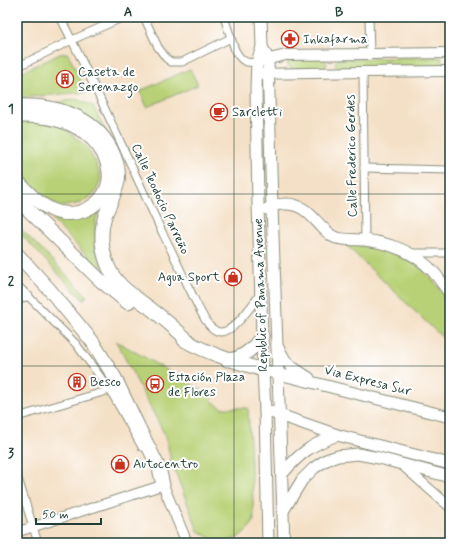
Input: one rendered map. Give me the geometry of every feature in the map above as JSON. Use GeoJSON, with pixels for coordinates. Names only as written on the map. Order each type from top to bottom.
{"type":"FeatureCollection","features":[{"type":"Feature","properties":{"kind":"highway"},"geometry":{"type":"LineString","coordinates":[[17,106],[44,106],[68,112],[93,127],[105,140],[113,153],[118,170],[117,187],[102,230],[103,251],[109,270],[122,287],[154,311],[192,344]]}},
{"type":"Feature","properties":{"kind":"highway"},"geometry":{"type":"LineString","coordinates":[[17,116],[43,116],[62,121],[77,128],[88,135],[98,145],[105,158],[109,173],[107,187],[98,202],[84,212],[73,214],[60,213],[47,207],[34,198],[17,181]]}},
{"type":"Feature","properties":{"kind":"highway"},"geometry":{"type":"LineString","coordinates":[[17,199],[73,254],[128,304],[157,324],[192,344],[228,360],[263,370]]}},
{"type":"Feature","properties":{"kind":"highway"},"geometry":{"type":"LineString","coordinates":[[17,254],[50,289],[92,341],[115,378],[159,468],[163,485]]}},
{"type":"Feature","properties":{"kind":"highway"},"geometry":{"type":"LineString","coordinates":[[17,267],[92,341]]}},
{"type":"Feature","properties":{"kind":"highway"},"geometry":{"type":"LineString","coordinates":[[228,360],[234,360],[247,353],[262,336]]}},
{"type":"Feature","properties":{"kind":"main road","name":"Republic of Panama Avenue"},"geometry":{"type":"LineString","coordinates":[[261,17],[263,60],[268,74],[284,543]]}},
{"type":"Feature","properties":{"kind":"main road"},"geometry":{"type":"LineString","coordinates":[[256,74],[448,71],[448,53],[286,54],[263,60]]}},
{"type":"Feature","properties":{"kind":"main road"},"geometry":{"type":"LineString","coordinates":[[331,54],[331,72]]}},
{"type":"Feature","properties":{"kind":"main road","name":"Republic of Panama Avenue"},"geometry":{"type":"LineString","coordinates":[[263,60],[256,74],[268,543]]}},
{"type":"Feature","properties":{"kind":"main road"},"geometry":{"type":"LineString","coordinates":[[259,218],[272,206],[291,203],[298,205],[305,209],[333,237],[366,240],[388,245],[410,253],[427,265],[440,279],[450,296]]}},
{"type":"Feature","properties":{"kind":"main road"},"geometry":{"type":"LineString","coordinates":[[277,346],[285,360],[292,367],[315,382]]}},
{"type":"Feature","properties":{"kind":"main road","name":"Via Expresa Sur"},"geometry":{"type":"LineString","coordinates":[[263,370],[450,417]]}},
{"type":"Feature","properties":{"kind":"main road"},"geometry":{"type":"LineString","coordinates":[[265,410],[337,435],[450,464]]}},
{"type":"Feature","properties":{"kind":"main road"},"geometry":{"type":"LineString","coordinates":[[282,474],[302,453],[320,442],[337,435]]}},
{"type":"Feature","properties":{"kind":"main road"},"geometry":{"type":"LineString","coordinates":[[282,512],[302,480],[314,468],[326,460],[338,456],[358,454],[379,458],[450,477]]}},
{"type":"Feature","properties":{"kind":"main road"},"geometry":{"type":"LineString","coordinates":[[163,485],[187,543]]}},
{"type":"Feature","properties":{"kind":"street","name":"Calle Teodocio Parreño"},"geometry":{"type":"LineString","coordinates":[[60,17],[96,89],[207,323],[213,329],[221,332],[230,329],[243,316],[261,292]]}},
{"type":"Feature","properties":{"kind":"street"},"geometry":{"type":"LineString","coordinates":[[17,67],[124,17]]}},
{"type":"Feature","properties":{"kind":"street"},"geometry":{"type":"LineString","coordinates":[[144,17],[158,47],[171,62],[182,62],[231,38]]}},
{"type":"Feature","properties":{"kind":"street"},"geometry":{"type":"LineString","coordinates":[[224,17],[235,50],[242,60],[250,63],[263,60]]}},
{"type":"Feature","properties":{"kind":"street"},"geometry":{"type":"LineString","coordinates":[[369,17],[370,54]]}},
{"type":"Feature","properties":{"kind":"street","name":"Calle Frederico Gerdes"},"geometry":{"type":"LineString","coordinates":[[363,72],[366,240]]}},
{"type":"Feature","properties":{"kind":"street"},"geometry":{"type":"LineString","coordinates":[[364,168],[450,170]]}},
{"type":"Feature","properties":{"kind":"street"},"geometry":{"type":"LineString","coordinates":[[410,253],[450,253]]}},
{"type":"Feature","properties":{"kind":"street"},"geometry":{"type":"LineString","coordinates":[[17,284],[76,344],[110,390],[163,485],[17,532]]}},
{"type":"Feature","properties":{"kind":"street"},"geometry":{"type":"LineString","coordinates":[[17,300],[29,296]]}},
{"type":"Feature","properties":{"kind":"street"},"geometry":{"type":"LineString","coordinates":[[17,417],[110,390]]}},
{"type":"Feature","properties":{"kind":"street"},"geometry":{"type":"LineString","coordinates":[[394,449],[396,457],[401,464],[450,507]]}},
{"type":"Feature","properties":{"kind":"street"},"geometry":{"type":"LineString","coordinates":[[17,475],[38,543]]}},
{"type":"Feature","properties":{"kind":"green space"},"geometry":{"type":"Polygon","coordinates":[[[67,53],[87,92],[17,98],[17,74],[60,54],[67,53]]]}},
{"type":"Feature","properties":{"kind":"green space"},"geometry":{"type":"Polygon","coordinates":[[[441,57],[441,65],[438,66],[338,68],[336,67],[335,62],[338,59],[441,57]]]}},
{"type":"Feature","properties":{"kind":"green space"},"geometry":{"type":"Polygon","coordinates":[[[325,58],[327,64],[322,69],[293,69],[288,64],[289,60],[325,58]]]}},
{"type":"Feature","properties":{"kind":"green space"},"geometry":{"type":"Polygon","coordinates":[[[190,69],[198,85],[147,107],[140,91],[190,69]]]}},
{"type":"Feature","properties":{"kind":"green space"},"geometry":{"type":"Polygon","coordinates":[[[76,99],[93,106],[107,135],[56,103],[76,99]]]}},
{"type":"Feature","properties":{"kind":"green space"},"geometry":{"type":"Polygon","coordinates":[[[36,121],[58,124],[86,146],[95,161],[101,178],[96,192],[81,203],[60,207],[39,192],[17,170],[17,123],[36,121]]]}},
{"type":"Feature","properties":{"kind":"green space"},"geometry":{"type":"Polygon","coordinates":[[[100,207],[95,223],[96,251],[102,265],[101,270],[51,219],[77,219],[88,215],[100,207]]]}},
{"type":"Feature","properties":{"kind":"green space"},"geometry":{"type":"Polygon","coordinates":[[[21,229],[87,296],[83,300],[19,232],[21,229]]]}},
{"type":"Feature","properties":{"kind":"green space"},"geometry":{"type":"Polygon","coordinates":[[[346,245],[371,247],[395,254],[417,265],[431,278],[444,294],[449,315],[446,341],[346,245]]]}},
{"type":"Feature","properties":{"kind":"green space"},"geometry":{"type":"Polygon","coordinates":[[[116,341],[212,396],[211,401],[222,408],[248,408],[254,520],[250,527],[239,537],[226,542],[220,542],[213,540],[198,531],[171,461],[166,437],[116,341]]]}},
{"type":"Feature","properties":{"kind":"place","name":"Inkafarma"},"geometry":{"type":"Point","coordinates":[290,39]}},
{"type":"Feature","properties":{"kind":"place","name":"Caseta de Serenazgo"},"geometry":{"type":"Point","coordinates":[65,79]}},
{"type":"Feature","properties":{"kind":"place","name":"Sarcletti"},"geometry":{"type":"Point","coordinates":[219,112]}},
{"type":"Feature","properties":{"kind":"place","name":"Agua Sport"},"geometry":{"type":"Point","coordinates":[233,277]}},
{"type":"Feature","properties":{"kind":"place","name":"Besco"},"geometry":{"type":"Point","coordinates":[77,382]}},
{"type":"Feature","properties":{"kind":"place","name":"Estación Plaza de Flores"},"geometry":{"type":"Point","coordinates":[155,384]}},
{"type":"Feature","properties":{"kind":"place","name":"Autocentro"},"geometry":{"type":"Point","coordinates":[120,464]}}]}
